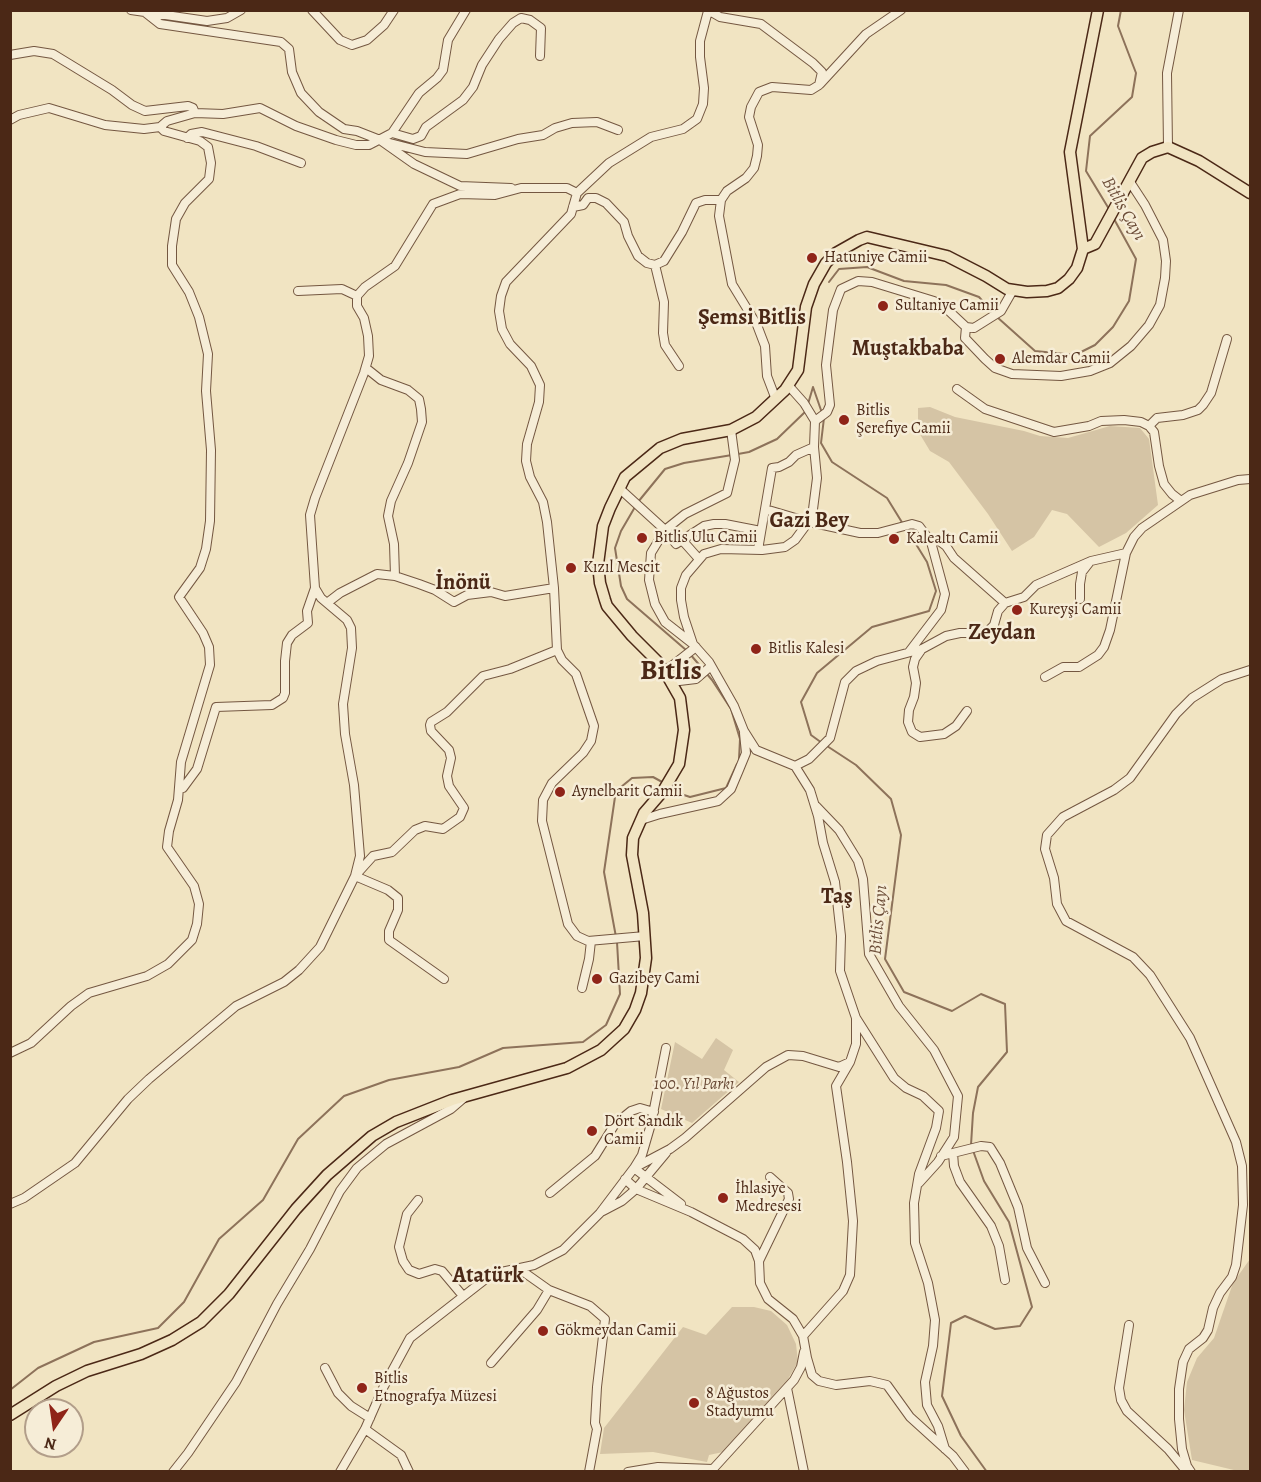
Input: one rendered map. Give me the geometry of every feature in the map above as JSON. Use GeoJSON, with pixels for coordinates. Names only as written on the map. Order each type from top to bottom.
{"type":"FeatureCollection","features":[{"type":"Feature","properties":{"kind":"main road"},"geometry":{"type":"LineString","coordinates":[[10,1415],[56,1386],[87,1371],[141,1354],[172,1340],[201,1322],[228,1294],[296,1209],[327,1175],[356,1149],[396,1122],[466,1096],[567,1068],[586,1060],[624,1029],[635,1010],[641,993],[646,958],[643,913],[632,855],[633,838],[644,813],[672,777],[681,756],[684,730],[680,698],[657,660],[632,636],[607,606],[600,584],[598,564],[603,525],[619,488],[626,477],[660,448],[682,439],[731,430],[756,417],[788,385],[798,370],[806,307],[814,284],[831,258],[859,240],[867,237],[947,256],[1007,289],[1027,292],[1058,288],[1069,279],[1077,268],[1083,249],[1070,152],[1098,10]]}},
{"type":"Feature","properties":{"kind":"main road"},"geometry":{"type":"LineString","coordinates":[[1083,249],[1095,244],[1142,158],[1152,152],[1168,147],[1199,161],[1251,194]]}},
{"type":"Feature","properties":{"kind":"street"},"geometry":{"type":"LineString","coordinates":[[131,10],[207,21],[227,18],[241,10]]}},
{"type":"Feature","properties":{"kind":"street"},"geometry":{"type":"LineString","coordinates":[[312,10],[340,40],[352,45],[368,40],[384,25],[394,10]]}},
{"type":"Feature","properties":{"kind":"street"},"geometry":{"type":"LineString","coordinates":[[10,120],[19,115],[49,108],[105,125],[144,129],[160,127],[167,121],[195,113],[223,114],[260,108],[296,126],[336,140],[356,145],[369,145],[392,133],[419,93],[437,78],[443,69],[448,40],[466,10]]}},
{"type":"Feature","properties":{"kind":"street"},"geometry":{"type":"LineString","coordinates":[[775,397],[767,376],[765,346],[757,325],[732,284],[719,216],[721,200],[727,191],[746,178],[754,168],[758,156],[758,145],[749,117],[751,107],[759,92],[772,87],[811,90],[819,85],[866,34],[901,10]]}},
{"type":"Feature","properties":{"kind":"street"},"geometry":{"type":"LineString","coordinates":[[1168,147],[1167,73],[1179,10]]}},
{"type":"Feature","properties":{"kind":"street"},"geometry":{"type":"LineString","coordinates":[[645,936],[591,940],[577,936],[568,924],[542,821],[543,800],[552,783],[583,753],[591,741],[594,726],[576,674],[562,660],[557,650],[554,588],[543,502],[530,477],[526,461],[527,444],[539,402],[540,385],[531,366],[510,344],[502,329],[499,311],[501,296],[506,282],[566,219],[578,193],[609,163],[651,137],[683,129],[697,119],[703,104],[704,88],[700,41],[708,11],[720,17],[761,24],[822,72],[819,85]]}},
{"type":"Feature","properties":{"kind":"street"},"geometry":{"type":"LineString","coordinates":[[146,13],[160,24],[281,42],[289,49],[292,72],[302,93],[319,112],[344,129],[425,152],[467,154],[518,139],[543,135],[555,128],[572,123],[597,122],[618,130]]}},
{"type":"Feature","properties":{"kind":"street"},"geometry":{"type":"LineString","coordinates":[[392,133],[413,139],[421,136],[426,127],[463,100],[473,87],[482,65],[499,39],[513,23],[521,18],[530,20],[541,28],[540,56]]}},
{"type":"Feature","properties":{"kind":"street"},"geometry":{"type":"LineString","coordinates":[[10,55],[34,51],[53,54],[145,111],[188,106],[193,108],[195,113]]}},
{"type":"Feature","properties":{"kind":"street"},"geometry":{"type":"LineString","coordinates":[[10,1053],[31,1043],[71,1005],[90,993],[147,975],[168,964],[192,940],[197,924],[199,904],[194,886],[167,847],[178,800],[181,762],[210,665],[209,646],[179,597],[200,567],[206,549],[210,521],[211,450],[206,391],[208,354],[199,317],[189,292],[171,265],[176,219],[185,203],[209,179],[211,163],[208,147],[200,141],[164,132],[160,127]]}},
{"type":"Feature","properties":{"kind":"street"},"geometry":{"type":"LineString","coordinates":[[187,138],[191,134],[202,132],[256,146],[302,163]]}},
{"type":"Feature","properties":{"kind":"street"},"geometry":{"type":"LineString","coordinates":[[380,140],[431,174],[460,186],[567,188],[578,193]]}},
{"type":"Feature","properties":{"kind":"street"},"geometry":{"type":"LineString","coordinates":[[966,327],[965,338],[995,368],[1012,374],[1061,376],[1090,371],[1110,363],[1131,346],[1149,325],[1160,305],[1166,278],[1166,261],[1163,240],[1130,182]]}},
{"type":"Feature","properties":{"kind":"street"},"geometry":{"type":"LineString","coordinates":[[179,789],[183,788],[197,769],[216,708],[272,705],[283,698],[285,693],[287,642],[292,635],[308,623],[307,611],[315,588],[309,515],[369,356],[368,336],[364,318],[357,306],[357,296],[365,287],[395,266],[433,204],[460,194],[495,195],[521,188]]}},
{"type":"Feature","properties":{"kind":"street"},"geometry":{"type":"LineString","coordinates":[[573,207],[582,205],[588,198],[596,198],[606,203],[624,222],[638,256],[647,263],[655,265],[664,261],[696,203],[705,200],[721,200]]}},
{"type":"Feature","properties":{"kind":"street"},"geometry":{"type":"LineString","coordinates":[[655,265],[664,302],[665,345],[679,366]]}},
{"type":"Feature","properties":{"kind":"street"},"geometry":{"type":"LineString","coordinates":[[815,417],[827,412],[830,405],[826,365],[833,310],[841,289],[858,280],[872,282],[934,301],[966,327],[974,328],[1001,311],[1013,290]]}},
{"type":"Feature","properties":{"kind":"street"},"geometry":{"type":"LineString","coordinates":[[298,291],[342,289],[357,296]]}},
{"type":"Feature","properties":{"kind":"street"},"geometry":{"type":"LineString","coordinates":[[1149,426],[1157,418],[1183,415],[1198,410],[1203,405],[1211,393],[1227,339]]}},
{"type":"Feature","properties":{"kind":"street"},"geometry":{"type":"LineString","coordinates":[[366,368],[381,380],[408,390],[419,399],[422,409],[422,422],[408,463],[391,501],[388,516],[394,544],[395,576]]}},
{"type":"Feature","properties":{"kind":"street"},"geometry":{"type":"LineString","coordinates":[[692,649],[684,617],[681,588],[686,575],[699,559],[704,554],[721,549],[758,550],[785,547],[795,540],[812,517],[817,478],[814,447],[815,417],[788,385]]}},
{"type":"Feature","properties":{"kind":"street"},"geometry":{"type":"LineString","coordinates":[[957,389],[985,409],[1054,432],[1089,426],[1101,421],[1124,420],[1149,426],[1154,432],[1164,484],[1181,501]]}},
{"type":"Feature","properties":{"kind":"street"},"geometry":{"type":"LineString","coordinates":[[731,430],[735,460],[727,493],[685,513],[665,530],[651,553],[649,580],[653,596],[665,622],[708,669],[734,706],[756,750],[795,766],[810,790],[816,806],[823,843],[836,882],[841,936],[840,970],[856,1018],[894,1078],[906,1088],[923,1096],[939,1111],[936,1128],[917,1185],[914,1203],[915,1243],[928,1283],[935,1320],[933,1346],[925,1382],[927,1405],[938,1426],[945,1449]]}},
{"type":"Feature","properties":{"kind":"street"},"geometry":{"type":"LineString","coordinates":[[758,550],[772,468],[789,462],[796,455],[814,447]]}},
{"type":"Feature","properties":{"kind":"street"},"geometry":{"type":"LineString","coordinates":[[1045,677],[1063,667],[1079,667],[1098,656],[1104,647],[1110,630],[1126,553],[1134,537],[1142,528],[1190,495],[1238,480],[1251,479]]}},
{"type":"Feature","properties":{"kind":"street"},"geometry":{"type":"LineString","coordinates":[[619,488],[665,530],[676,544],[704,526],[714,524],[761,531]]}},
{"type":"Feature","properties":{"kind":"street"},"geometry":{"type":"LineString","coordinates":[[765,509],[809,522],[860,533],[878,532],[912,524],[919,526],[931,542],[945,594],[941,610],[909,652]]}},
{"type":"Feature","properties":{"kind":"street"},"geometry":{"type":"LineString","coordinates":[[682,540],[699,559]]}},
{"type":"Feature","properties":{"kind":"street"},"geometry":{"type":"LineString","coordinates":[[931,542],[938,540],[946,546],[954,558],[1005,603]]}},
{"type":"Feature","properties":{"kind":"street"},"geometry":{"type":"LineString","coordinates":[[795,766],[818,752],[830,738],[845,682],[856,671],[877,661],[922,649],[953,634],[988,631],[994,626],[998,611],[1005,603],[1024,597],[1036,585],[1090,561],[1126,553]]}},
{"type":"Feature","properties":{"kind":"street"},"geometry":{"type":"LineString","coordinates":[[1080,599],[1082,572],[1090,561]]}},
{"type":"Feature","properties":{"kind":"street"},"geometry":{"type":"LineString","coordinates":[[327,603],[340,593],[377,574],[395,576],[435,590],[454,602],[466,595],[491,592],[504,596],[554,588]]}},
{"type":"Feature","properties":{"kind":"street"},"geometry":{"type":"LineString","coordinates":[[315,588],[327,603],[347,620],[351,628],[352,648],[343,704],[359,834],[360,856],[356,876]]}},
{"type":"Feature","properties":{"kind":"street"},"geometry":{"type":"LineString","coordinates":[[667,677],[692,649]]}},
{"type":"Feature","properties":{"kind":"street"},"geometry":{"type":"LineString","coordinates":[[922,649],[913,667],[916,683],[908,722],[912,732],[920,737],[944,734],[956,726],[967,711]]}},
{"type":"Feature","properties":{"kind":"street"},"geometry":{"type":"LineString","coordinates":[[10,1204],[24,1198],[75,1163],[128,1099],[148,1079],[236,1006],[285,982],[298,970],[320,947],[356,876],[373,856],[392,852],[415,830],[425,826],[443,829],[460,817],[464,808],[449,786],[447,776],[451,758],[449,750],[431,730],[431,722],[447,712],[483,676],[510,669],[557,650]]}},
{"type":"Feature","properties":{"kind":"street"},"geometry":{"type":"LineString","coordinates":[[667,677],[696,679],[708,669]]}},
{"type":"Feature","properties":{"kind":"street"},"geometry":{"type":"LineString","coordinates":[[1189,1472],[1182,1449],[1179,1419],[1179,1389],[1183,1362],[1189,1349],[1203,1338],[1208,1330],[1213,1308],[1220,1293],[1232,1277],[1236,1265],[1243,1205],[1242,1166],[1236,1142],[1190,1038],[1150,975],[1133,957],[1066,921],[1057,904],[1054,878],[1045,849],[1047,835],[1063,817],[1114,790],[1130,778],[1176,714],[1192,698],[1222,679],[1251,670]]}},
{"type":"Feature","properties":{"kind":"street"},"geometry":{"type":"LineString","coordinates":[[641,820],[718,801],[730,789],[746,753],[744,730]]}},
{"type":"Feature","properties":{"kind":"street"},"geometry":{"type":"LineString","coordinates":[[816,806],[839,830],[858,861],[863,879],[869,954],[899,1006],[934,1050],[958,1096],[954,1137],[917,1185]]}},
{"type":"Feature","properties":{"kind":"street"},"geometry":{"type":"LineString","coordinates":[[356,876],[388,890],[398,898],[398,910],[388,931],[389,939],[444,979]]}},
{"type":"Feature","properties":{"kind":"street"},"geometry":{"type":"LineString","coordinates":[[582,988],[590,959],[591,940]]}},
{"type":"Feature","properties":{"kind":"street"},"geometry":{"type":"LineString","coordinates":[[803,1336],[843,1292],[850,1275],[853,1221],[848,1162],[836,1086],[850,1062],[856,1044],[856,1018]]}},
{"type":"Feature","properties":{"kind":"street"},"geometry":{"type":"LineString","coordinates":[[339,1472],[365,1429],[384,1386],[410,1338],[492,1274],[534,1265],[563,1250],[600,1213],[642,1155],[654,1112],[666,1048]]}},
{"type":"Feature","properties":{"kind":"street"},"geometry":{"type":"LineString","coordinates":[[634,1168],[670,1149],[766,1067],[788,1055],[803,1056],[839,1067],[850,1062]]}},
{"type":"Feature","properties":{"kind":"street"},"geometry":{"type":"LineString","coordinates":[[173,1472],[188,1454],[236,1382],[340,1191],[357,1168],[386,1144],[451,1109],[466,1096]]}},
{"type":"Feature","properties":{"kind":"street"},"geometry":{"type":"LineString","coordinates":[[550,1193],[595,1156],[615,1124],[631,1111],[640,1108],[654,1112]]}},
{"type":"Feature","properties":{"kind":"street"},"geometry":{"type":"LineString","coordinates":[[941,1156],[981,1146],[990,1147],[1000,1163],[1018,1207],[1027,1248],[1045,1283]]}},
{"type":"Feature","properties":{"kind":"street"},"geometry":{"type":"LineString","coordinates":[[600,1213],[622,1201],[636,1189],[670,1149]]}},
{"type":"Feature","properties":{"kind":"street"},"geometry":{"type":"LineString","coordinates":[[953,1153],[954,1166],[960,1182],[991,1226],[999,1246],[1005,1280]]}},
{"type":"Feature","properties":{"kind":"street"},"geometry":{"type":"LineString","coordinates":[[634,1168],[691,1212]]}},
{"type":"Feature","properties":{"kind":"street"},"geometry":{"type":"LineString","coordinates":[[759,1261],[789,1199],[788,1193],[770,1177]]}},
{"type":"Feature","properties":{"kind":"street"},"geometry":{"type":"LineString","coordinates":[[625,1179],[636,1189],[691,1212],[742,1239],[755,1250],[759,1261],[760,1283],[768,1299],[793,1319],[803,1336],[812,1375],[819,1381],[836,1385],[870,1381],[887,1385],[910,1417],[945,1449],[965,1472]]}},
{"type":"Feature","properties":{"kind":"street"},"geometry":{"type":"LineString","coordinates":[[418,1200],[407,1214],[399,1247],[403,1261],[409,1270],[419,1274],[435,1269],[442,1270],[463,1296]]}},
{"type":"Feature","properties":{"kind":"street"},"geometry":{"type":"LineString","coordinates":[[518,1268],[549,1290],[590,1306],[606,1319],[597,1387],[595,1423],[597,1430],[589,1472]]}},
{"type":"Feature","properties":{"kind":"street"},"geometry":{"type":"LineString","coordinates":[[491,1363],[537,1310],[549,1290]]}},
{"type":"Feature","properties":{"kind":"street"},"geometry":{"type":"LineString","coordinates":[[1129,1325],[1119,1388],[1121,1400],[1127,1411],[1189,1472]]}},
{"type":"Feature","properties":{"kind":"street"},"geometry":{"type":"LineString","coordinates":[[628,1472],[658,1467],[714,1470],[787,1388],[801,1367],[805,1349]]}},
{"type":"Feature","properties":{"kind":"street"},"geometry":{"type":"LineString","coordinates":[[325,1368],[338,1393],[351,1406],[370,1418]]}},
{"type":"Feature","properties":{"kind":"street"},"geometry":{"type":"LineString","coordinates":[[787,1388],[804,1472]]}},
{"type":"Feature","properties":{"kind":"street"},"geometry":{"type":"LineString","coordinates":[[365,1429],[401,1455],[409,1472]]}},
{"type":"Feature","properties":{"kind":"green space"},"geometry":{"type":"Polygon","coordinates":[[[930,407],[955,417],[1040,436],[1068,438],[1110,426],[1140,428],[1149,439],[1158,505],[1126,533],[1099,547],[1067,514],[1052,510],[1034,537],[1012,551],[949,462],[930,451],[918,431],[918,408],[930,407]]]}},
{"type":"Feature","properties":{"kind":"green space","name":"100. Yıl Parkı"},"geometry":{"type":"Polygon","coordinates":[[[716,1038],[733,1050],[724,1070],[739,1082],[692,1123],[661,1109],[675,1042],[702,1059],[716,1038]]]}},
{"type":"Feature","properties":{"kind":"green space"},"geometry":{"type":"Polygon","coordinates":[[[1250,1259],[1250,1471],[1238,1471],[1192,1460],[1184,1410],[1187,1382],[1197,1358],[1214,1338],[1233,1283],[1250,1259]]]}},
{"type":"Feature","properties":{"kind":"green space","name":"8 Ağustos Stadyumu"},"geometry":{"type":"Polygon","coordinates":[[[732,1307],[754,1307],[771,1311],[787,1325],[796,1344],[798,1362],[788,1379],[723,1452],[709,1455],[707,1462],[653,1452],[600,1454],[604,1428],[683,1327],[706,1335],[732,1307]]]}},
{"type":"Feature","properties":{"kind":"waterway","name":"Bitlis Çayı"},"geometry":{"type":"LineString","coordinates":[[1109,209],[1086,171],[1090,136],[1132,97],[1136,73],[1118,26],[1121,10]]}},
{"type":"Feature","properties":{"kind":"waterway","name":"Bitlis Çayı"},"geometry":{"type":"LineString","coordinates":[[997,317],[1035,351],[1075,355],[1095,345],[1113,327],[1129,301],[1136,259],[1114,219]]}},
{"type":"Feature","properties":{"kind":"waterway","name":"Bitlis Çayı"},"geometry":{"type":"LineString","coordinates":[[829,282],[839,269],[867,267],[904,281],[946,285],[979,297],[993,313]]}},
{"type":"Feature","properties":{"kind":"waterway","name":"Bitlis Çayı"},"geometry":{"type":"LineString","coordinates":[[813,387],[822,413]]}},
{"type":"Feature","properties":{"kind":"waterway"},"geometry":{"type":"LineString","coordinates":[[808,404],[813,387]]}},
{"type":"Feature","properties":{"kind":"waterway"},"geometry":{"type":"LineString","coordinates":[[738,454],[749,452],[777,439],[805,412]]}},
{"type":"Feature","properties":{"kind":"waterway","name":"Bitlis Çayı"},"geometry":{"type":"LineString","coordinates":[[824,418],[821,443],[832,462],[887,498],[903,524]]}},
{"type":"Feature","properties":{"kind":"waterway"},"geometry":{"type":"LineString","coordinates":[[638,502],[665,469],[684,463],[732,455]]}},
{"type":"Feature","properties":{"kind":"waterway"},"geometry":{"type":"LineString","coordinates":[[635,507],[621,531],[615,548],[621,586],[627,599],[686,650]]}},
{"type":"Feature","properties":{"kind":"waterway","name":"Bitlis Çayı"},"geometry":{"type":"LineString","coordinates":[[822,743],[811,735],[801,702],[817,673],[872,627],[929,611],[936,591],[927,562],[906,528]]}},
{"type":"Feature","properties":{"kind":"waterway"},"geometry":{"type":"LineString","coordinates":[[690,654],[712,680],[731,709],[740,739],[739,759]]}},
{"type":"Feature","properties":{"kind":"waterway","name":"Bitlis Çayı"},"geometry":{"type":"LineString","coordinates":[[827,746],[856,765],[891,799],[901,835],[885,959],[904,992],[952,1011],[981,994],[1005,1004],[1007,1052],[978,1087],[973,1113],[971,1145],[984,1181],[1009,1222],[1032,1307],[1020,1326],[995,1329],[965,1316],[951,1323],[942,1396],[961,1436],[987,1472]]}},
{"type":"Feature","properties":{"kind":"waterway"},"geometry":{"type":"LineString","coordinates":[[668,786],[690,797],[726,788],[737,764]]}},
{"type":"Feature","properties":{"kind":"waterway"},"geometry":{"type":"LineString","coordinates":[[616,937],[604,872],[615,797],[621,787],[632,778],[653,777],[664,783]]}},
{"type":"Feature","properties":{"kind":"waterway"},"geometry":{"type":"LineString","coordinates":[[10,1390],[38,1368],[94,1342],[158,1328],[184,1302],[219,1239],[263,1200],[298,1139],[344,1096],[389,1080],[459,1067],[503,1048],[583,1042],[606,1025],[620,994],[617,942]]}},
{"type":"Feature","properties":{"kind":"place","name":"Hatuniye Camii"},"geometry":{"type":"Point","coordinates":[812,258]}},
{"type":"Feature","properties":{"kind":"place","name":"Sultaniye Camii"},"geometry":{"type":"Point","coordinates":[883,306]}},
{"type":"Feature","properties":{"kind":"place","name":"Alemdar Camii"},"geometry":{"type":"Point","coordinates":[1000,359]}},
{"type":"Feature","properties":{"kind":"place","name":"Bitlis Şerefiye Camii"},"geometry":{"type":"Point","coordinates":[844,420]}},
{"type":"Feature","properties":{"kind":"place","name":"Bitlis Ulu Camii"},"geometry":{"type":"Point","coordinates":[642,538]}},
{"type":"Feature","properties":{"kind":"place","name":"Kalealtı Camii"},"geometry":{"type":"Point","coordinates":[894,539]}},
{"type":"Feature","properties":{"kind":"place","name":"Kızıl Mescit"},"geometry":{"type":"Point","coordinates":[571,568]}},
{"type":"Feature","properties":{"kind":"place","name":"Kureyşi Camii"},"geometry":{"type":"Point","coordinates":[1017,610]}},
{"type":"Feature","properties":{"kind":"place","name":"Bitlis Kalesi"},"geometry":{"type":"Point","coordinates":[756,649]}},
{"type":"Feature","properties":{"kind":"place","name":"Aynelbarit Camii"},"geometry":{"type":"Point","coordinates":[560,792]}},
{"type":"Feature","properties":{"kind":"place","name":"Gazibey Cami"},"geometry":{"type":"Point","coordinates":[597,979]}},
{"type":"Feature","properties":{"kind":"place","name":"Dört Sandık Camii"},"geometry":{"type":"Point","coordinates":[592,1131]}},
{"type":"Feature","properties":{"kind":"place","name":"İhlasiye Medresesi"},"geometry":{"type":"Point","coordinates":[723,1198]}},
{"type":"Feature","properties":{"kind":"place","name":"Gökmeydan Camii"},"geometry":{"type":"Point","coordinates":[543,1331]}},
{"type":"Feature","properties":{"kind":"place","name":"Bitlis Etnografya Müzesi"},"geometry":{"type":"Point","coordinates":[362,1388]}},
{"type":"Feature","properties":{"kind":"place","name":"8 Ağustos Stadyumu"},"geometry":{"type":"Point","coordinates":[694,1403]}},
{"type":"Feature","properties":{"kind":"district","name":"Şemsi Bitlis"},"geometry":{"type":"Point","coordinates":[752,319]}},
{"type":"Feature","properties":{"kind":"district","name":"Muştakbaba"},"geometry":{"type":"Point","coordinates":[908,350]}},
{"type":"Feature","properties":{"kind":"district","name":"Gazi Bey"},"geometry":{"type":"Point","coordinates":[809,522]}},
{"type":"Feature","properties":{"kind":"district","name":"İnönü"},"geometry":{"type":"Point","coordinates":[463,584]}},
{"type":"Feature","properties":{"kind":"district","name":"Zeydan"},"geometry":{"type":"Point","coordinates":[1002,634]}},
{"type":"Feature","properties":{"kind":"district","name":"Bitlis"},"geometry":{"type":"Point","coordinates":[671,672]}},
{"type":"Feature","properties":{"kind":"district","name":"Taş"},"geometry":{"type":"Point","coordinates":[837,898]}},
{"type":"Feature","properties":{"kind":"district","name":"Atatürk"},"geometry":{"type":"Point","coordinates":[488,1277]}}]}
